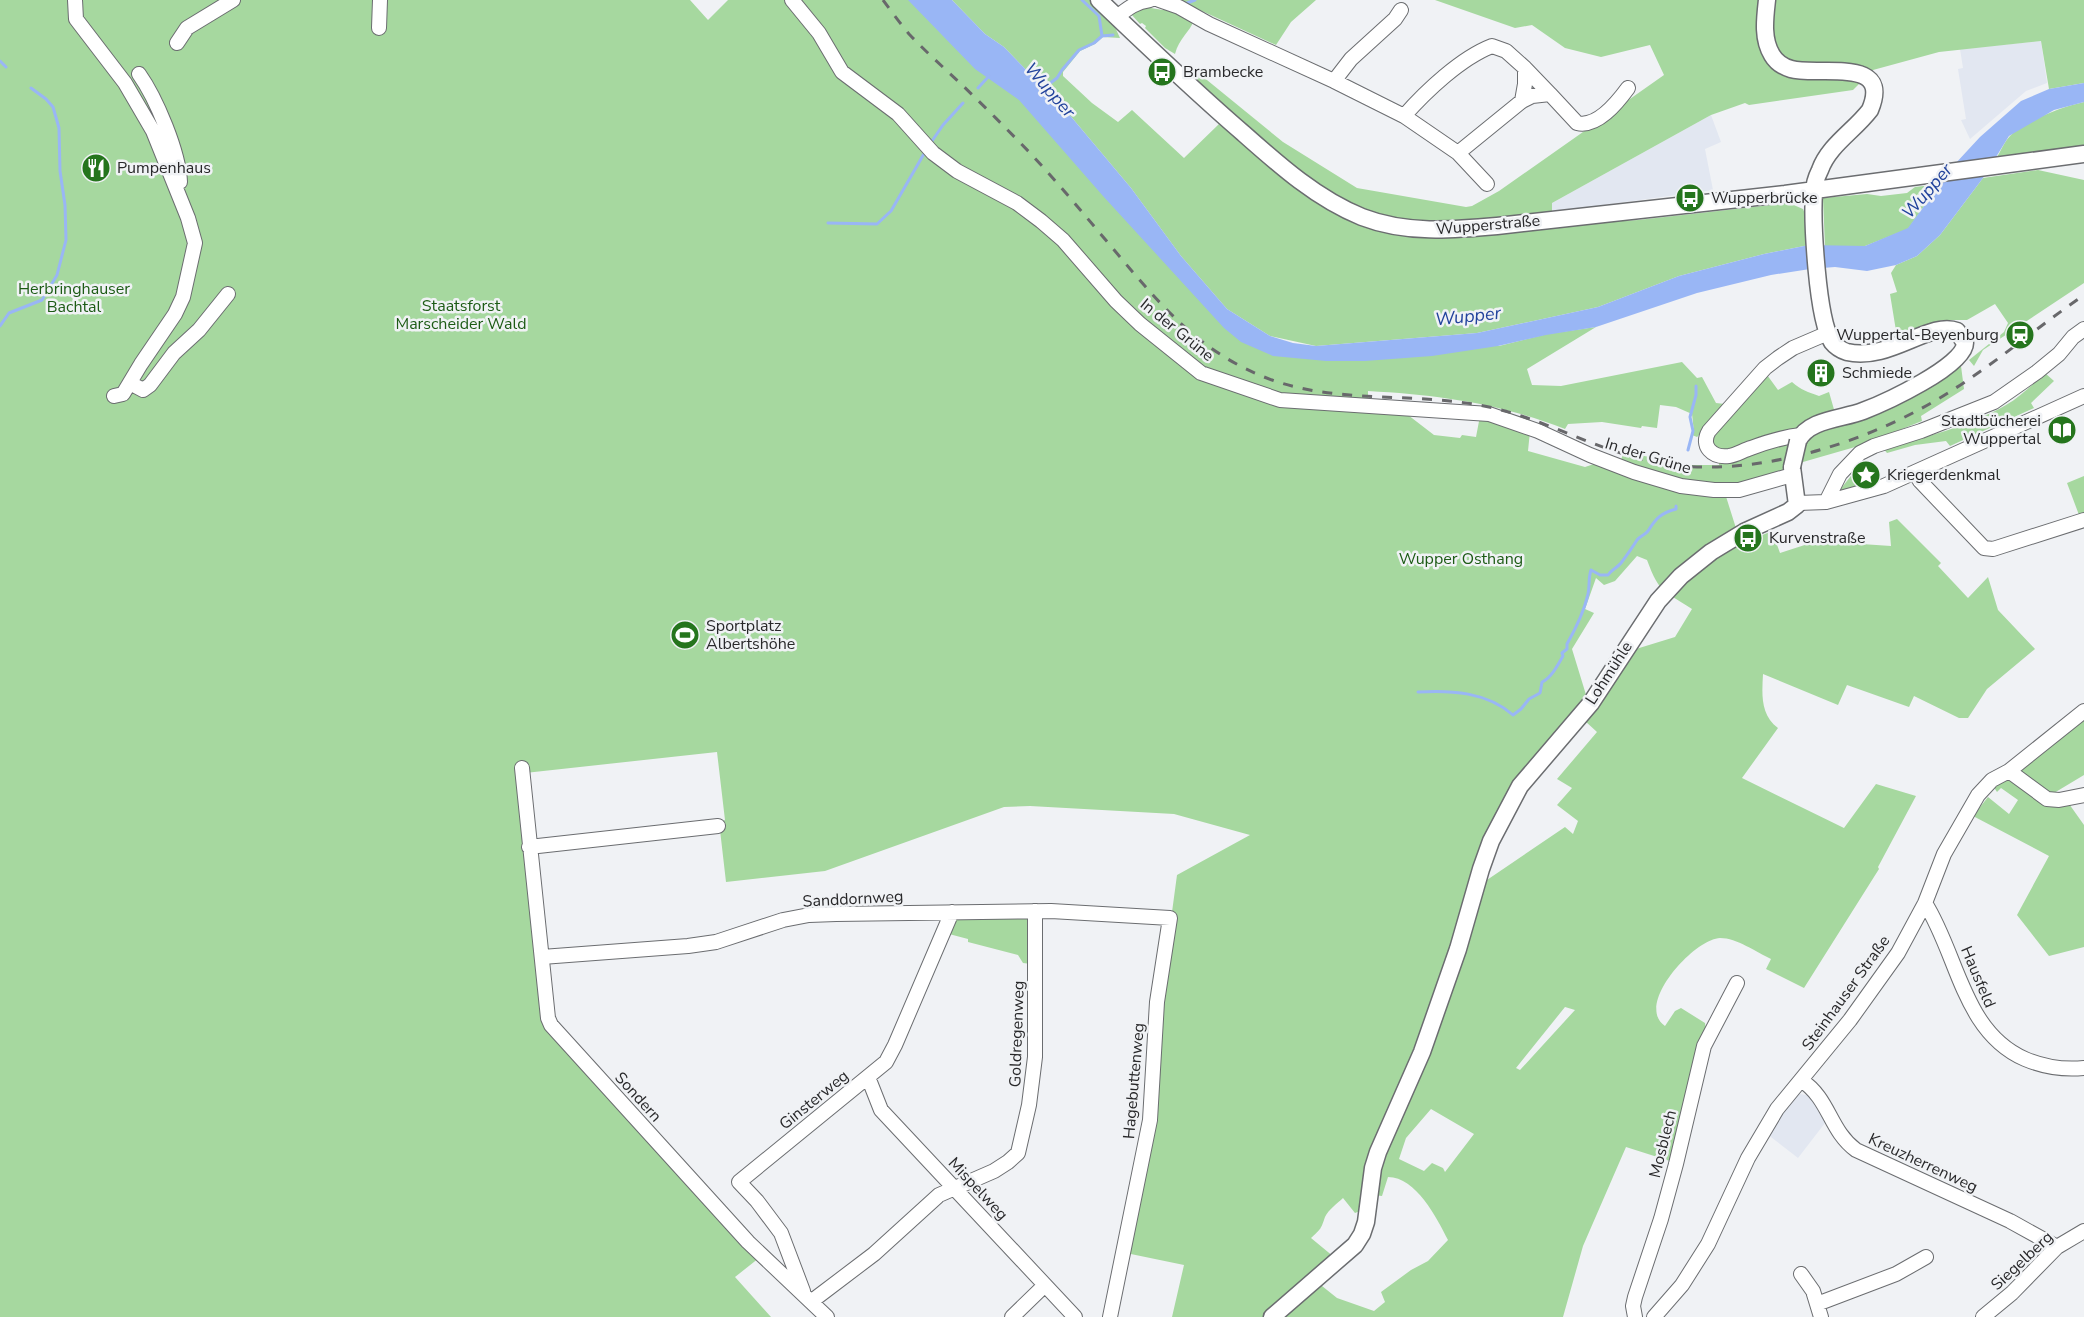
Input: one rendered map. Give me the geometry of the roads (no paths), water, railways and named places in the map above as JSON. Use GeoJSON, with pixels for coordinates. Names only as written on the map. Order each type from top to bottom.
{"type":"FeatureCollection","features":[{"type":"Feature","properties":{"kind":"main road","name":"Wupperstraße"},"geometry":{"type":"LineString","coordinates":[[1099,0],[1177,75],[1279,164],[1326,199],[1363,217],[1403,227],[1450,230],[1814,190],[2084,154]]}},
{"type":"Feature","properties":{"kind":"main road"},"geometry":{"type":"LineString","coordinates":[[1767,0],[1766,37],[1770,51],[1778,62],[1797,70],[1859,73],[1867,77],[1873,86],[1874,96],[1870,110],[1829,154],[1820,168],[1814,190],[1820,295],[1828,333],[1833,343],[1838,348],[1861,353],[1886,351],[1944,329],[1958,331],[1965,346],[1961,354],[1949,365],[1914,386],[1861,412],[1809,428],[1799,438],[1792,471],[1798,503]]}},
{"type":"Feature","properties":{"kind":"main road","name":"Lohmühle"},"geometry":{"type":"LineString","coordinates":[[1272,1317],[1358,1240],[1366,1222],[1378,1152],[1422,1052],[1458,950],[1491,841],[1520,786],[1531,770],[1591,703],[1658,601],[1681,576],[1698,561],[1744,532],[1788,512],[1798,503]]}},
{"type":"Feature","properties":{"kind":"street"},"geometry":{"type":"LineString","coordinates":[[75,0],[76,20],[125,83],[153,131],[188,218],[195,243],[183,297],[175,314],[123,394],[114,396]]}},
{"type":"Feature","properties":{"kind":"street"},"geometry":{"type":"LineString","coordinates":[[177,43],[187,28],[233,0]]}},
{"type":"Feature","properties":{"kind":"street"},"geometry":{"type":"LineString","coordinates":[[379,28],[380,0]]}},
{"type":"Feature","properties":{"kind":"street","name":"In der Grüne"},"geometry":{"type":"LineString","coordinates":[[792,0],[819,33],[842,72],[898,114],[933,153],[957,171],[1017,203],[1048,227],[1063,240],[1116,301],[1201,372],[1280,400],[1489,414],[1538,431],[1634,472],[1681,486],[1739,490],[1792,471]]}},
{"type":"Feature","properties":{"kind":"street"},"geometry":{"type":"LineString","coordinates":[[1117,17],[1128,7],[1150,0]]}},
{"type":"Feature","properties":{"kind":"street"},"geometry":{"type":"LineString","coordinates":[[1159,0],[1179,7],[1209,24],[1404,116],[1458,153],[1487,184]]}},
{"type":"Feature","properties":{"kind":"street"},"geometry":{"type":"LineString","coordinates":[[1334,81],[1351,59],[1395,19],[1401,10]]}},
{"type":"Feature","properties":{"kind":"street"},"geometry":{"type":"LineString","coordinates":[[1404,116],[1437,84],[1483,50],[1492,46],[1500,48],[1525,68],[1576,123],[1594,121],[1617,103],[1628,88]]}},
{"type":"Feature","properties":{"kind":"street"},"geometry":{"type":"LineString","coordinates":[[1522,101],[1525,68]]}},
{"type":"Feature","properties":{"kind":"street"},"geometry":{"type":"LineString","coordinates":[[139,74],[150,90],[177,163],[180,184],[176,188]]}},
{"type":"Feature","properties":{"kind":"street"},"geometry":{"type":"LineString","coordinates":[[1458,153],[1522,101],[1532,96],[1550,94]]}},
{"type":"Feature","properties":{"kind":"street"},"geometry":{"type":"LineString","coordinates":[[130,382],[143,390],[150,385],[174,353],[199,330],[228,294]]}},
{"type":"Feature","properties":{"kind":"street"},"geometry":{"type":"LineString","coordinates":[[1826,502],[1840,474],[1860,453],[1994,402],[2060,354],[2073,337],[2084,329]]}},
{"type":"Feature","properties":{"kind":"street"},"geometry":{"type":"LineString","coordinates":[[1799,438],[1785,437],[1727,456],[1712,452],[1705,444],[1709,431],[1766,368],[1793,348],[1828,333]]}},
{"type":"Feature","properties":{"kind":"street"},"geometry":{"type":"LineString","coordinates":[[1798,503],[1826,502],[1884,486],[2084,396]]}},
{"type":"Feature","properties":{"kind":"street"},"geometry":{"type":"LineString","coordinates":[[1915,472],[1920,481],[1984,548],[1993,549],[2084,520]]}},
{"type":"Feature","properties":{"kind":"street","name":"Steinhauser Straße"},"geometry":{"type":"LineString","coordinates":[[1654,1317],[1682,1286],[1708,1244],[1759,1138],[1777,1109],[1850,1020],[1898,953],[1925,903],[1944,854],[1978,795],[1992,780],[2009,771],[2084,711]]}},
{"type":"Feature","properties":{"kind":"street","name":"Sondern"},"geometry":{"type":"LineString","coordinates":[[522,768],[548,1018],[557,1032],[748,1242],[827,1317]]}},
{"type":"Feature","properties":{"kind":"street"},"geometry":{"type":"LineString","coordinates":[[2009,771],[2047,799],[2059,800],[2084,795]]}},
{"type":"Feature","properties":{"kind":"street"},"geometry":{"type":"LineString","coordinates":[[530,847],[718,826]]}},
{"type":"Feature","properties":{"kind":"street","name":"Hausfeld"},"geometry":{"type":"LineString","coordinates":[[1925,903],[1948,950],[1965,993],[1980,1022],[1989,1033],[2011,1052],[2030,1061],[2057,1068],[2084,1068]]}},
{"type":"Feature","properties":{"kind":"street","name":"Sanddornweg"},"geometry":{"type":"LineString","coordinates":[[542,957],[716,942],[783,920],[809,915],[1035,911],[1170,918]]}},
{"type":"Feature","properties":{"kind":"street","name":"Goldregenweg"},"geometry":{"type":"LineString","coordinates":[[809,1298],[874,1254],[939,1195],[956,1189],[1008,1162],[1018,1153],[1029,1105],[1035,1057],[1035,911]]}},
{"type":"Feature","properties":{"kind":"street","name":"Ginsterweg"},"geometry":{"type":"LineString","coordinates":[[809,1298],[794,1272],[781,1233],[757,1201],[739,1182],[886,1062],[896,1045],[952,912]]}},
{"type":"Feature","properties":{"kind":"street","name":"Hagebuttenweg"},"geometry":{"type":"LineString","coordinates":[[1110,1317],[1150,1120],[1157,1002],[1170,918]]}},
{"type":"Feature","properties":{"kind":"street","name":"Mosblech"},"geometry":{"type":"LineString","coordinates":[[1635,1317],[1633,1306],[1635,1297],[1667,1197],[1704,1046],[1737,983]]}},
{"type":"Feature","properties":{"kind":"street","name":"Mispelweg"},"geometry":{"type":"LineString","coordinates":[[868,1077],[881,1110],[1075,1317]]}},
{"type":"Feature","properties":{"kind":"street","name":"Kreuzherrenweg"},"geometry":{"type":"LineString","coordinates":[[1801,1080],[1816,1092],[1826,1106],[1838,1133],[1856,1150],[2010,1221],[2057,1247]]}},
{"type":"Feature","properties":{"kind":"street","name":"Siegelberg"},"geometry":{"type":"LineString","coordinates":[[1983,1317],[2012,1293],[2057,1247],[2084,1231]]}},
{"type":"Feature","properties":{"kind":"street"},"geometry":{"type":"LineString","coordinates":[[1802,1274],[1813,1291],[1819,1311],[1926,1257]]}},
{"type":"Feature","properties":{"kind":"street"},"geometry":{"type":"LineString","coordinates":[[1012,1317],[1045,1285]]}},
{"type":"Feature","properties":{"kind":"water"},"geometry":{"type":"Polygon","coordinates":[[[908,0],[952,0],[985,34],[1004,47],[1068,113],[1131,188],[1181,256],[1227,309],[1270,336],[1293,343],[1316,346],[1477,333],[1598,307],[1679,276],[1764,254],[1809,245],[1865,246],[1908,228],[1955,164],[1980,137],[2021,101],[2049,89],[2084,83],[2084,102],[2054,110],[2009,136],[1983,178],[1940,235],[1917,256],[1896,265],[1867,271],[1835,267],[1771,275],[1697,293],[1596,327],[1498,346],[1432,356],[1365,361],[1326,361],[1273,356],[1241,342],[1224,328],[1019,100],[975,69],[908,0]]]}},
{"type":"Feature","properties":{"kind":"waterway"},"geometry":{"type":"LineString","coordinates":[[1082,0],[1099,16],[1102,36]]}},
{"type":"Feature","properties":{"kind":"waterway"},"geometry":{"type":"LineString","coordinates":[[1187,3],[1195,0]]}},
{"type":"Feature","properties":{"kind":"waterway","name":"Wupper"},"geometry":{"type":"LineString","coordinates":[[1041,90],[1057,78],[1079,50],[1094,43],[1102,36],[1113,35]]}},
{"type":"Feature","properties":{"kind":"waterway"},"geometry":{"type":"LineString","coordinates":[[0,61],[6,67]]}},
{"type":"Feature","properties":{"kind":"waterway"},"geometry":{"type":"LineString","coordinates":[[978,88],[989,76]]}},
{"type":"Feature","properties":{"kind":"waterway"},"geometry":{"type":"LineString","coordinates":[[0,326],[9,313],[42,300],[57,275],[66,240],[59,128],[53,107],[31,88]]}},
{"type":"Feature","properties":{"kind":"waterway"},"geometry":{"type":"LineString","coordinates":[[932,141],[963,103]]}},
{"type":"Feature","properties":{"kind":"waterway"},"geometry":{"type":"LineString","coordinates":[[828,223],[877,224],[891,211],[925,152]]}},
{"type":"Feature","properties":{"kind":"waterway"},"geometry":{"type":"LineString","coordinates":[[1688,450],[1693,431],[1690,417],[1696,386]]}},
{"type":"Feature","properties":{"kind":"waterway"},"geometry":{"type":"LineString","coordinates":[[1418,692],[1468,694],[1492,701],[1513,715],[1529,699],[1540,693],[1542,682],[1554,671],[1563,656],[1562,653],[1567,649],[1567,644],[1586,601],[1591,570],[1600,575],[1608,575],[1621,563],[1656,519],[1676,509],[1676,506]]}},
{"type":"Feature","properties":{"kind":"railway"},"geometry":{"type":"LineString","coordinates":[[883,0],[909,34],[1031,154],[1149,291],[1184,327],[1224,357],[1272,380],[1298,387],[1351,395],[1431,399],[1484,406],[1528,418],[1636,458],[1695,467],[1733,466],[1772,461],[1849,441],[1920,409],[1968,380],[2084,295]]}},
{"type":"Feature","properties":{"kind":"place","name":"Brambecke"},"geometry":{"type":"Point","coordinates":[1162,72]}},
{"type":"Feature","properties":{"kind":"place","name":"Pumpenhaus"},"geometry":{"type":"Point","coordinates":[96,168]}},
{"type":"Feature","properties":{"kind":"place","name":"Wupperbrücke"},"geometry":{"type":"Point","coordinates":[1690,198]}},
{"type":"Feature","properties":{"kind":"place","name":"Wuppertal-Beyenburg"},"geometry":{"type":"Point","coordinates":[2020,335]}},
{"type":"Feature","properties":{"kind":"place","name":"Schmiede"},"geometry":{"type":"Point","coordinates":[1821,373]}},
{"type":"Feature","properties":{"kind":"place","name":"Stadtbücherei Wuppertal"},"geometry":{"type":"Point","coordinates":[2062,430]}},
{"type":"Feature","properties":{"kind":"place","name":"Kriegerdenkmal"},"geometry":{"type":"Point","coordinates":[1866,475]}},
{"type":"Feature","properties":{"kind":"place","name":"Kurvenstraße"},"geometry":{"type":"Point","coordinates":[1748,538]}},
{"type":"Feature","properties":{"kind":"place","name":"Sportplatz Albertshöhe"},"geometry":{"type":"Point","coordinates":[685,635]}},
{"type":"Feature","properties":{"kind":"park label","name":"Herbringhauser Bachtal"},"geometry":{"type":"Point","coordinates":[74,298]}},
{"type":"Feature","properties":{"kind":"park label","name":"Staatsforst Marscheider Wald"},"geometry":{"type":"Point","coordinates":[461,315]}},
{"type":"Feature","properties":{"kind":"park label","name":"Wupper Osthang"},"geometry":{"type":"Point","coordinates":[1461,559]}}]}
